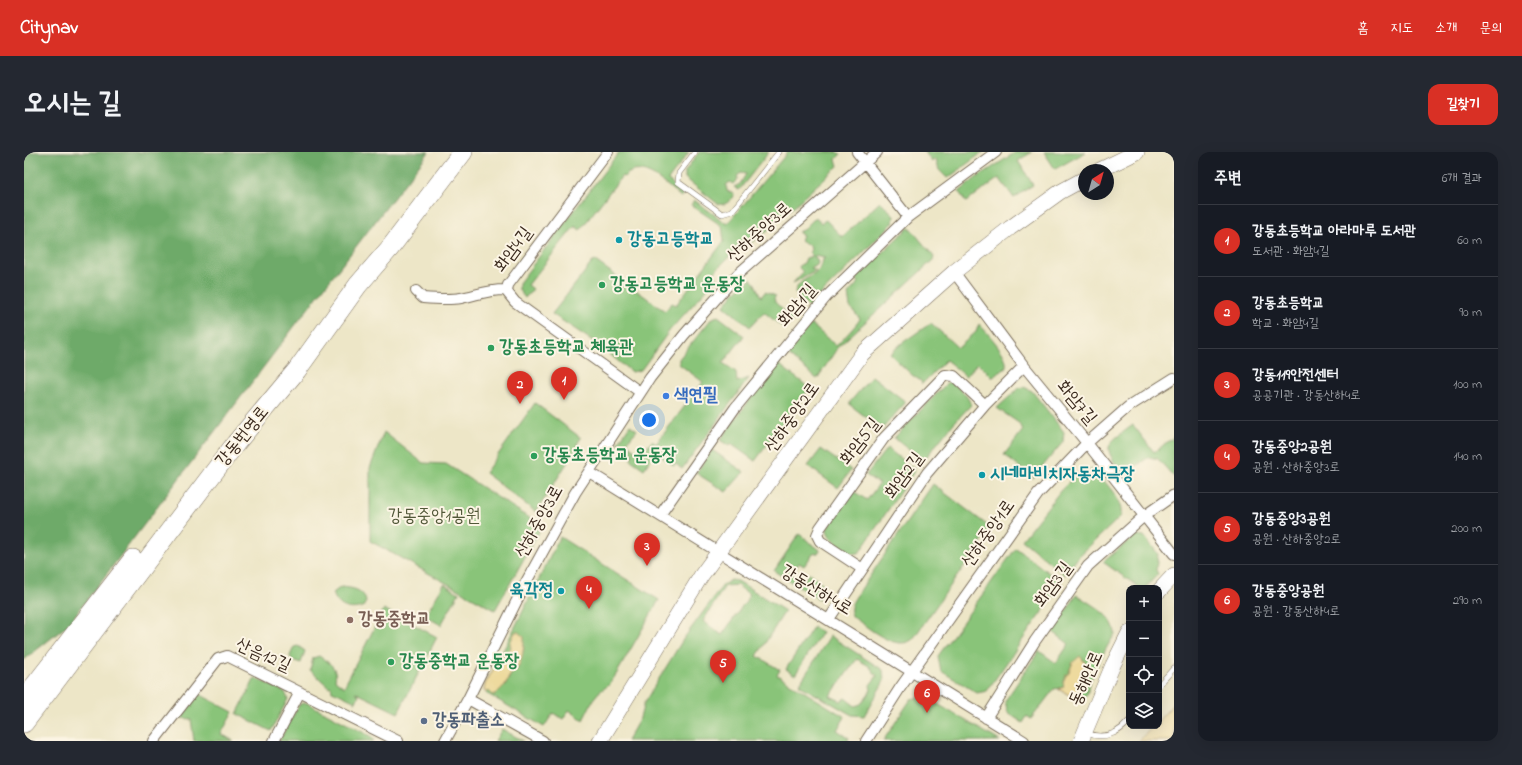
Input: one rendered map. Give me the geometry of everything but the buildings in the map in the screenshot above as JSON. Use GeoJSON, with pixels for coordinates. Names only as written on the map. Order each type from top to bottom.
{"type":"FeatureCollection","features":[{"type":"Feature","properties":{"kind":"highway","name":"강동번영로"},"geometry":{"type":"LineString","coordinates":[[24,699],[227,436],[286,366],[344,282],[380,241],[449,152]]}},
{"type":"Feature","properties":{"kind":"highway","name":"강동번영로"},"geometry":{"type":"LineString","coordinates":[[24,723],[236,443],[297,370],[358,285],[390,248],[463,152]]}},
{"type":"Feature","properties":{"kind":"main road"},"geometry":{"type":"LineString","coordinates":[[1112,164],[1137,152]]}},
{"type":"Feature","properties":{"kind":"main road","name":"산하중앙2로"},"geometry":{"type":"LineString","coordinates":[[600,741],[683,605],[718,552],[789,458],[862,354],[954,272],[1010,228],[1060,192],[1078,182]]}},
{"type":"Feature","properties":{"kind":"main road"},"geometry":{"type":"LineString","coordinates":[[1162,588],[1174,575]]}},
{"type":"Feature","properties":{"kind":"main road","name":"동해안로"},"geometry":{"type":"LineString","coordinates":[[1082,736],[1126,639]]}},
{"type":"Feature","properties":{"kind":"street","name":"화암4길"},"geometry":{"type":"LineString","coordinates":[[608,152],[508,285],[507,290],[515,302],[640,392]]}},
{"type":"Feature","properties":{"kind":"street"},"geometry":{"type":"LineString","coordinates":[[857,152],[908,217]]}},
{"type":"Feature","properties":{"kind":"street","name":"산하중앙3로"},"geometry":{"type":"LineString","coordinates":[[445,741],[468,699],[525,584],[575,493],[640,392],[684,335],[738,274],[877,152]]}},
{"type":"Feature","properties":{"kind":"street","name":"화암1길"},"geometry":{"type":"LineString","coordinates":[[660,515],[735,408],[826,298],[908,217],[996,152]]}},
{"type":"Feature","properties":{"kind":"street","name":"화암7길"},"geometry":{"type":"LineString","coordinates":[[954,272],[1024,366],[1087,443],[1174,554]]}},
{"type":"Feature","properties":{"kind":"street"},"geometry":{"type":"LineString","coordinates":[[416,291],[423,298],[443,299],[461,298],[491,290],[507,290]]}},
{"type":"Feature","properties":{"kind":"street","name":"화암2길"},"geometry":{"type":"LineString","coordinates":[[829,619],[861,568],[926,473],[985,405],[1024,366]]}},
{"type":"Feature","properties":{"kind":"street","name":"화암5길"},"geometry":{"type":"LineString","coordinates":[[861,568],[820,541],[817,535],[820,528],[884,438],[945,374],[954,376],[985,405]]}},
{"type":"Feature","properties":{"kind":"street","name":"산하중앙1로"},"geometry":{"type":"LineString","coordinates":[[866,741],[912,672],[1038,494],[1087,443],[1128,407],[1174,378]]}},
{"type":"Feature","properties":{"kind":"street","name":"강동산하4로"},"geometry":{"type":"LineString","coordinates":[[589,472],[829,619],[1024,741]]}},
{"type":"Feature","properties":{"kind":"street","name":"화암3길"},"geometry":{"type":"LineString","coordinates":[[986,718],[1035,641],[1088,566],[1144,516],[1174,495]]}},
{"type":"Feature","properties":{"kind":"street","name":"산음12길"},"geometry":{"type":"LineString","coordinates":[[154,741],[218,659],[221,657],[230,656],[387,739],[398,741]]}},
{"type":"Feature","properties":{"kind":"street"},"geometry":{"type":"LineString","coordinates":[[274,741],[300,692]]}},
{"type":"Feature","properties":{"kind":"street"},"geometry":{"type":"LineString","coordinates":[[468,699],[543,741]]}},
{"type":"Feature","properties":{"kind":"lane"},"geometry":{"type":"LineString","coordinates":[[695,152],[679,173],[678,182],[722,214],[732,211],[779,152]]}},
{"type":"Feature","properties":{"kind":"lane"},"geometry":{"type":"LineString","coordinates":[[1162,681],[1172,669]]}},
{"type":"Feature","properties":{"kind":"lane"},"geometry":{"type":"LineString","coordinates":[[1082,736],[1095,737],[1113,734],[1119,731],[1126,724]]}},
{"type":"Feature","properties":{"kind":"green space"},"geometry":{"type":"Polygon","coordinates":[[[24,152],[429,152],[68,625],[24,660],[24,152]]]}},
{"type":"Feature","properties":{"kind":"green space"},"geometry":{"type":"Polygon","coordinates":[[[619,152],[689,152],[668,180],[684,193],[681,197],[654,176],[646,172],[631,172],[624,177],[622,176],[580,230],[575,226],[570,232],[528,285],[533,289],[525,298],[519,290],[519,283],[619,152]]]}},
{"type":"Feature","properties":{"kind":"green space"},"geometry":{"type":"Polygon","coordinates":[[[699,152],[769,152],[739,190],[734,187],[740,184],[746,174],[741,173],[737,176],[738,179],[733,184],[730,182],[726,185],[727,191],[734,193],[733,196],[726,204],[718,204],[685,178],[685,171],[699,152]]]}},
{"type":"Feature","properties":{"kind":"green space"},"geometry":{"type":"Polygon","coordinates":[[[788,152],[836,152],[841,154],[836,159],[838,166],[759,238],[733,253],[712,274],[717,278],[670,330],[641,370],[632,372],[596,343],[552,314],[594,260],[665,311],[672,303],[676,305],[724,241],[722,226],[691,205],[694,200],[727,224],[788,152]]]}},
{"type":"Feature","properties":{"kind":"green space"},"geometry":{"type":"Polygon","coordinates":[[[925,152],[983,152],[948,178],[939,170],[936,160],[933,160],[932,162],[925,152]]]}},
{"type":"Feature","properties":{"kind":"green space"},"geometry":{"type":"Polygon","coordinates":[[[1016,152],[1032,152],[1018,161],[1033,185],[1014,198],[999,178],[966,202],[959,192],[976,178],[1016,152]]]}},
{"type":"Feature","properties":{"kind":"green space"},"geometry":{"type":"Polygon","coordinates":[[[1044,152],[1086,152],[1055,169],[1044,152]]]}},
{"type":"Feature","properties":{"kind":"green space"},"geometry":{"type":"Polygon","coordinates":[[[880,202],[894,215],[893,223],[808,307],[795,293],[797,287],[818,270],[823,259],[825,258],[814,256],[818,262],[817,265],[811,269],[816,271],[793,283],[803,272],[799,268],[800,265],[804,263],[806,258],[813,256],[809,252],[811,251],[810,245],[801,240],[803,235],[799,233],[799,231],[802,231],[816,217],[821,223],[826,220],[842,237],[880,202]]]}},
{"type":"Feature","properties":{"kind":"green space"},"geometry":{"type":"Polygon","coordinates":[[[908,228],[911,229],[934,257],[933,260],[838,347],[817,379],[786,353],[811,324],[836,346],[842,340],[860,319],[850,307],[848,294],[859,282],[855,278],[908,228]]]}},
{"type":"Feature","properties":{"kind":"green space"},"geometry":{"type":"Polygon","coordinates":[[[751,279],[761,297],[765,292],[776,296],[774,298],[775,302],[792,319],[785,329],[764,312],[750,327],[724,306],[734,293],[751,279]]]}},
{"type":"Feature","properties":{"kind":"green space"},"geometry":{"type":"Polygon","coordinates":[[[718,316],[744,336],[723,363],[736,372],[737,382],[749,378],[682,469],[676,464],[674,466],[656,452],[644,469],[631,460],[633,454],[618,443],[630,425],[637,430],[626,443],[641,455],[652,441],[656,444],[703,382],[679,364],[679,359],[712,318],[718,316]]]}},
{"type":"Feature","properties":{"kind":"green space"},"geometry":{"type":"Polygon","coordinates":[[[931,323],[958,348],[976,332],[979,324],[1002,352],[1005,358],[1005,368],[992,377],[978,363],[966,376],[946,360],[922,384],[921,381],[912,375],[890,354],[902,343],[931,323]]]}},
{"type":"Feature","properties":{"kind":"green space"},"geometry":{"type":"Polygon","coordinates":[[[777,363],[807,386],[808,390],[755,461],[731,444],[729,446],[720,440],[777,363]]]}},
{"type":"Feature","properties":{"kind":"green space"},"geometry":{"type":"Polygon","coordinates":[[[872,376],[906,402],[882,429],[850,405],[850,402],[872,376]]]}},
{"type":"Feature","properties":{"kind":"green space"},"geometry":{"type":"Polygon","coordinates":[[[948,382],[955,385],[962,391],[968,398],[971,405],[953,424],[923,461],[894,438],[948,382]]]}},
{"type":"Feature","properties":{"kind":"green space"},"geometry":{"type":"Polygon","coordinates":[[[1024,387],[1032,391],[1064,432],[1063,442],[1033,478],[1004,455],[1023,430],[1020,424],[997,408],[1019,388],[1024,387]]]}},
{"type":"Feature","properties":{"kind":"green space","name":"강동초등학교 운동장"},"geometry":{"type":"Polygon","coordinates":[[[535,403],[581,438],[577,444],[578,446],[536,512],[485,473],[535,403]]]}},
{"type":"Feature","properties":{"kind":"green space"},"geometry":{"type":"Polygon","coordinates":[[[1133,425],[1154,452],[1174,437],[1174,477],[1158,459],[1149,457],[1123,475],[1109,452],[1109,447],[1116,437],[1133,425]]]}},
{"type":"Feature","properties":{"kind":"green space","name":"강동중앙1공원"},"geometry":{"type":"Polygon","coordinates":[[[384,432],[423,463],[446,464],[539,524],[539,532],[495,610],[370,541],[370,468],[384,432]]]}},
{"type":"Feature","properties":{"kind":"green space"},"geometry":{"type":"Polygon","coordinates":[[[887,448],[915,470],[859,553],[849,552],[832,539],[827,532],[827,528],[853,491],[867,500],[879,484],[866,475],[887,448]]]}},
{"type":"Feature","properties":{"kind":"green space"},"geometry":{"type":"Polygon","coordinates":[[[821,449],[851,470],[838,488],[808,466],[821,449]]]}},
{"type":"Feature","properties":{"kind":"green space"},"geometry":{"type":"Polygon","coordinates":[[[712,450],[744,472],[726,492],[696,473],[712,450]]]}},
{"type":"Feature","properties":{"kind":"green space"},"geometry":{"type":"Polygon","coordinates":[[[1082,469],[1094,469],[1108,485],[1119,503],[1121,516],[1079,556],[1065,575],[1022,540],[1061,490],[1082,469]]]}},
{"type":"Feature","properties":{"kind":"green space"},"geometry":{"type":"Polygon","coordinates":[[[933,484],[991,528],[913,639],[899,643],[890,641],[853,617],[851,606],[933,484]]]}},
{"type":"Feature","properties":{"kind":"green space"},"geometry":{"type":"Polygon","coordinates":[[[799,534],[820,550],[818,553],[813,554],[804,566],[799,563],[791,574],[803,582],[809,573],[823,584],[819,591],[821,599],[774,571],[799,534]]]}},
{"type":"Feature","properties":{"kind":"green space"},"geometry":{"type":"Polygon","coordinates":[[[1136,535],[1144,536],[1158,554],[1156,570],[1158,574],[1148,585],[1136,585],[1103,562],[1136,535]]]}},
{"type":"Feature","properties":{"kind":"green space"},"geometry":{"type":"Polygon","coordinates":[[[560,537],[659,600],[617,673],[609,685],[599,692],[594,698],[583,720],[569,710],[563,719],[553,713],[544,727],[486,693],[505,686],[510,676],[518,668],[524,648],[511,648],[503,657],[499,659],[560,537]]]}},
{"type":"Feature","properties":{"kind":"green space"},"geometry":{"type":"Polygon","coordinates":[[[1016,548],[1062,583],[987,691],[977,693],[941,671],[938,656],[1016,548]]]}},
{"type":"Feature","properties":{"kind":"green space"},"geometry":{"type":"Polygon","coordinates":[[[731,580],[738,581],[785,611],[757,656],[780,670],[777,675],[845,717],[837,730],[849,738],[847,741],[627,741],[640,718],[644,703],[684,638],[723,585],[731,580]],[[737,585],[725,586],[703,621],[722,635],[750,595],[737,585]]]}},
{"type":"Feature","properties":{"kind":"green space"},"geometry":{"type":"Polygon","coordinates":[[[444,584],[459,593],[441,625],[425,616],[444,584]]]}},
{"type":"Feature","properties":{"kind":"green space"},"geometry":{"type":"Polygon","coordinates":[[[341,587],[357,590],[363,594],[366,602],[363,607],[353,609],[341,605],[333,593],[341,587]]]}},
{"type":"Feature","properties":{"kind":"green space"},"geometry":{"type":"Polygon","coordinates":[[[1077,595],[1106,616],[1114,628],[1115,634],[1095,671],[1089,684],[1088,693],[1086,696],[1081,699],[1076,694],[1083,677],[1089,672],[1083,659],[1073,662],[1064,687],[1054,689],[1031,719],[1027,716],[1023,723],[1008,713],[1005,701],[1039,651],[1056,663],[1069,644],[1052,631],[1077,595]]]}},
{"type":"Feature","properties":{"kind":"green space","name":"강동중학교 운동장"},"geometry":{"type":"Polygon","coordinates":[[[384,609],[437,637],[398,713],[355,692],[359,695],[356,702],[338,694],[332,691],[331,686],[329,687],[310,670],[313,658],[319,656],[332,666],[336,676],[335,680],[344,687],[384,609]]]}},
{"type":"Feature","properties":{"kind":"green space"},"geometry":{"type":"Polygon","coordinates":[[[813,627],[822,632],[795,675],[786,669],[813,627]]]}},
{"type":"Feature","properties":{"kind":"green space"},"geometry":{"type":"Polygon","coordinates":[[[830,636],[883,670],[884,681],[864,716],[852,715],[799,685],[830,636]],[[857,659],[830,696],[841,701],[845,698],[855,706],[861,704],[871,690],[870,685],[877,676],[869,666],[857,659]]]}},
{"type":"Feature","properties":{"kind":"green space"},"geometry":{"type":"Polygon","coordinates":[[[298,646],[305,651],[301,663],[292,660],[290,656],[294,647],[298,646]]]}},
{"type":"Feature","properties":{"kind":"green space"},"geometry":{"type":"Polygon","coordinates":[[[255,678],[285,692],[288,699],[271,731],[237,714],[255,678]]]}},
{"type":"Feature","properties":{"kind":"green space"},"geometry":{"type":"Polygon","coordinates":[[[199,694],[233,712],[221,734],[234,741],[194,741],[191,719],[181,718],[199,694]]]}},
{"type":"Feature","properties":{"kind":"green space"},"geometry":{"type":"Polygon","coordinates":[[[924,696],[1000,741],[883,741],[911,699],[924,696]]]}},
{"type":"Feature","properties":{"kind":"green space"},"geometry":{"type":"Polygon","coordinates":[[[307,703],[370,736],[374,741],[279,741],[299,705],[307,703]]]}},
{"type":"Feature","properties":{"kind":"green space"},"geometry":{"type":"Polygon","coordinates":[[[502,729],[523,741],[495,741],[502,729]]]}},
{"type":"Feature","properties":{"kind":"sand"},"geometry":{"type":"Polygon","coordinates":[[[515,632],[518,632],[524,637],[523,652],[520,664],[499,692],[493,695],[489,691],[486,693],[484,690],[485,684],[499,659],[503,657],[511,648],[510,643],[515,632]]]}},
{"type":"Feature","properties":{"kind":"sand"},"geometry":{"type":"Polygon","coordinates":[[[1080,656],[1090,670],[1083,677],[1083,685],[1079,686],[1077,694],[1081,701],[1058,689],[1064,687],[1063,682],[1066,675],[1068,674],[1073,662],[1080,656]]]}},
{"type":"Feature","properties":{"kind":"sand"},"geometry":{"type":"Polygon","coordinates":[[[1174,703],[1174,741],[1139,741],[1150,729],[1162,729],[1162,717],[1174,703]]]}},
{"type":"Feature","properties":{"kind":"place","name":"강동고등학교"},"geometry":{"type":"Point","coordinates":[619,240]}},
{"type":"Feature","properties":{"kind":"place","name":"강동고등학교 운동장"},"geometry":{"type":"Point","coordinates":[602,285]}},
{"type":"Feature","properties":{"kind":"place","name":"강동초등학교 체육관"},"geometry":{"type":"Point","coordinates":[491,348]}},
{"type":"Feature","properties":{"kind":"place","name":"색연필"},"geometry":{"type":"Point","coordinates":[666,396]}},
{"type":"Feature","properties":{"kind":"place","name":"강동초등학교 아라마루 도서관"},"geometry":{"type":"Point","coordinates":[564,400]}},
{"type":"Feature","properties":{"kind":"place","name":"강동초등학교"},"geometry":{"type":"Point","coordinates":[520,404]}},
{"type":"Feature","properties":{"kind":"place","name":"강동초등학교 운동장"},"geometry":{"type":"Point","coordinates":[534,456]}},
{"type":"Feature","properties":{"kind":"place","name":"시네마비치자동차극장"},"geometry":{"type":"Point","coordinates":[982,475]}},
{"type":"Feature","properties":{"kind":"place","name":"강동119안전센터"},"geometry":{"type":"Point","coordinates":[647,566]}},
{"type":"Feature","properties":{"kind":"place","name":"육각정"},"geometry":{"type":"Point","coordinates":[561,591]}},
{"type":"Feature","properties":{"kind":"place","name":"강동중앙2공원"},"geometry":{"type":"Point","coordinates":[589,609]}},
{"type":"Feature","properties":{"kind":"place","name":"강동중학교"},"geometry":{"type":"Point","coordinates":[350,620]}},
{"type":"Feature","properties":{"kind":"place","name":"강동중학교 운동장"},"geometry":{"type":"Point","coordinates":[391,662]}},
{"type":"Feature","properties":{"kind":"place","name":"강동중앙3공원"},"geometry":{"type":"Point","coordinates":[723,683]}},
{"type":"Feature","properties":{"kind":"place","name":"강동중앙공원"},"geometry":{"type":"Point","coordinates":[927,713]}},
{"type":"Feature","properties":{"kind":"place","name":"강동파출소"},"geometry":{"type":"Point","coordinates":[424,721]}}]}
